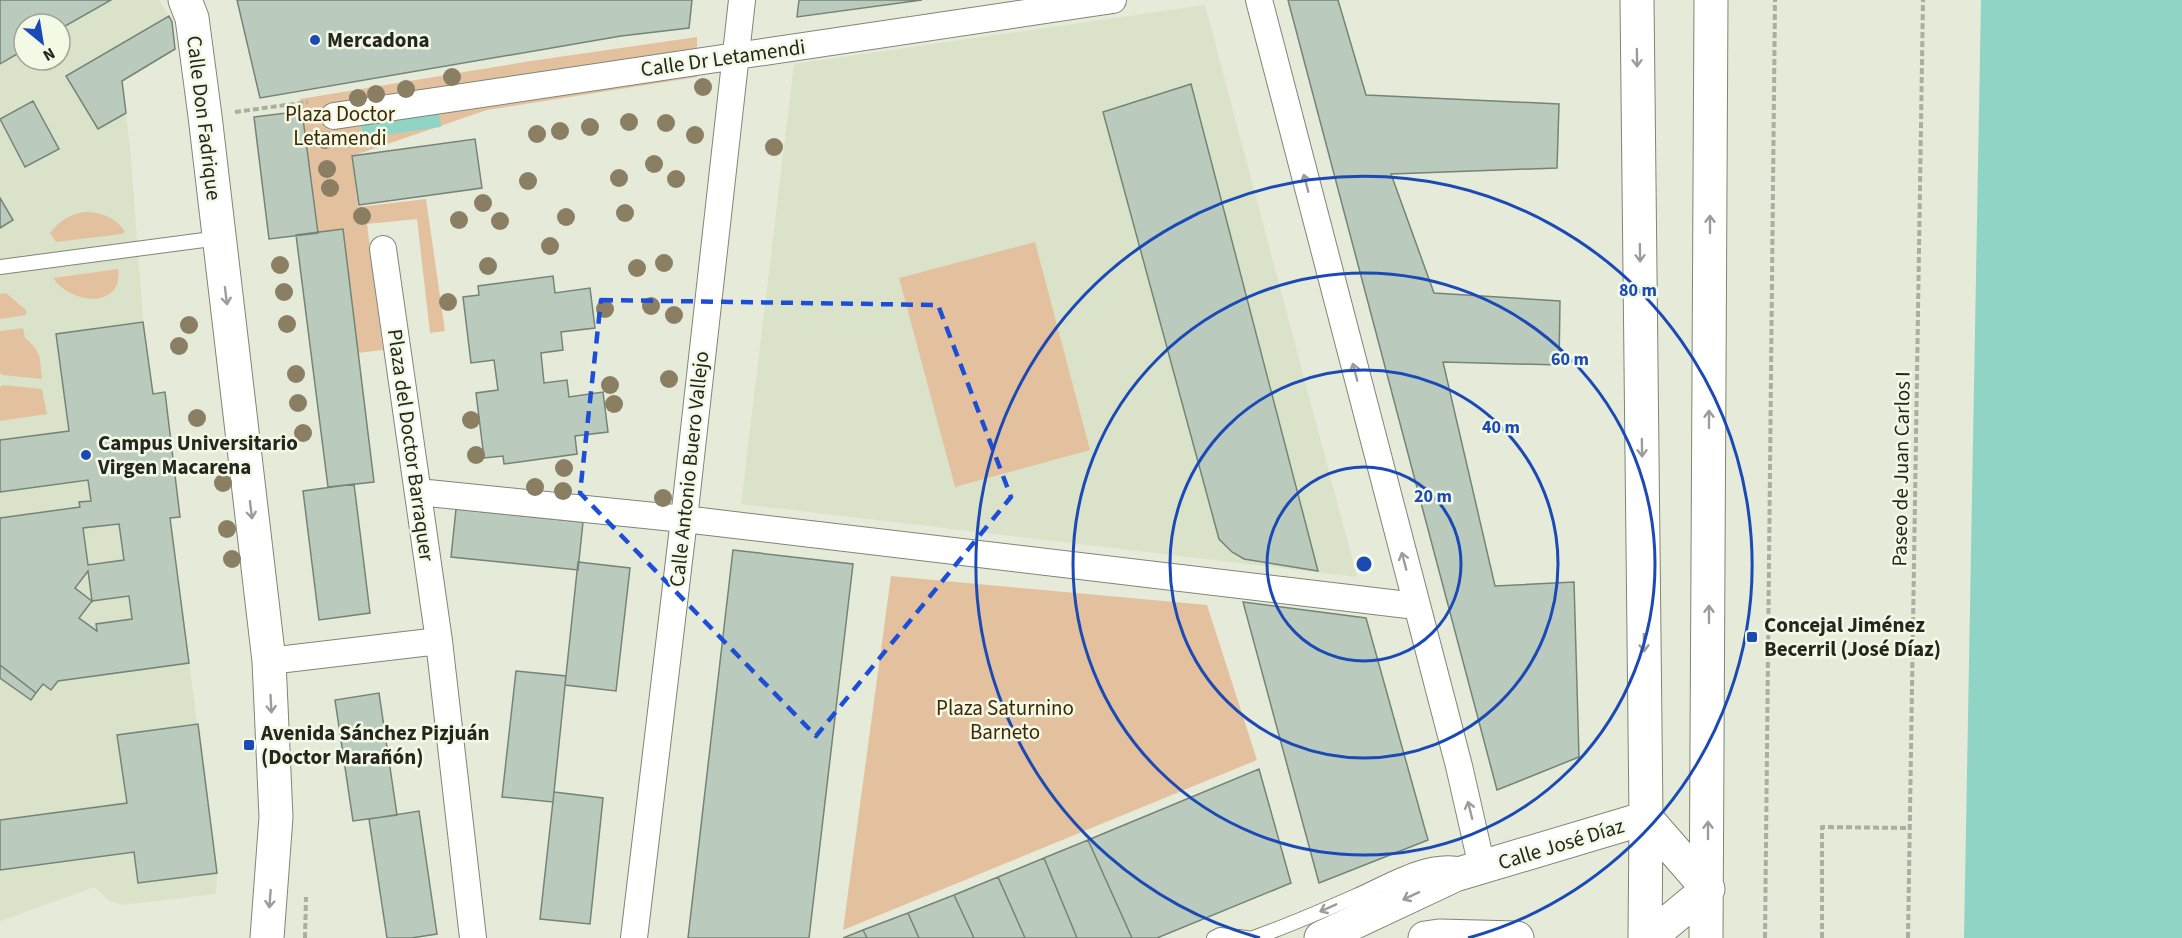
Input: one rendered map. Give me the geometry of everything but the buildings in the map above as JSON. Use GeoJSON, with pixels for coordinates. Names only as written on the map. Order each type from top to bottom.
{"type":"FeatureCollection","features":[{"type":"Feature","properties":{"kind":"main road","name":"Calle Don Fadrique"},"geometry":{"type":"LineString","coordinates":[[185,0],[192,18],[205,116],[269,661],[276,817],[267,938]]}},
{"type":"Feature","properties":{"kind":"main road"},"geometry":{"type":"LineString","coordinates":[[1637,0],[1647,938]]}},
{"type":"Feature","properties":{"kind":"main road"},"geometry":{"type":"LineString","coordinates":[[1706,938],[1711,0]]}},
{"type":"Feature","properties":{"kind":"main road","name":"Calle José Díaz"},"geometry":{"type":"LineString","coordinates":[[1321,938],[1455,875],[1646,818],[1707,889]]}},
{"type":"Feature","properties":{"kind":"main road"},"geometry":{"type":"LineString","coordinates":[[1647,938],[1707,889]]}},
{"type":"Feature","properties":{"kind":"main road"},"geometry":{"type":"LineString","coordinates":[[1425,938],[1440,936],[1517,938]]}},
{"type":"Feature","properties":{"kind":"street","name":"Calle Antonio Buero Vallejo"},"geometry":{"type":"LineString","coordinates":[[634,938],[742,0]]}},
{"type":"Feature","properties":{"kind":"street","name":"Calle Dr Letamendi"},"geometry":{"type":"LineString","coordinates":[[334,116],[1113,0]]}},
{"type":"Feature","properties":{"kind":"street"},"geometry":{"type":"LineString","coordinates":[[1258,0],[1459,766],[1482,867]]}},
{"type":"Feature","properties":{"kind":"street","name":"Plaza del Doctor Barraquer"},"geometry":{"type":"LineString","coordinates":[[383,249],[440,641],[473,938]]}},
{"type":"Feature","properties":{"kind":"street"},"geometry":{"type":"LineString","coordinates":[[418,492],[684,519],[1416,606]]}},
{"type":"Feature","properties":{"kind":"street"},"geometry":{"type":"LineString","coordinates":[[269,661],[440,641]]}},
{"type":"Feature","properties":{"kind":"lane"},"geometry":{"type":"LineString","coordinates":[[0,267],[219,237]]}},
{"type":"Feature","properties":{"kind":"lane"},"geometry":{"type":"LineString","coordinates":[[1253,938],[1282,928],[1423,867],[1449,862],[1482,867]]}},
{"type":"Feature","properties":{"kind":"lane"},"geometry":{"type":"LineString","coordinates":[[1214,938],[1220,935],[1247,938]]}},
{"type":"Feature","properties":{"kind":"path"},"geometry":{"type":"LineString","coordinates":[[1765,938],[1775,0]]}},
{"type":"Feature","properties":{"kind":"path","name":"Paseo de Juan Carlos I"},"geometry":{"type":"LineString","coordinates":[[1908,938],[1923,0]]}},
{"type":"Feature","properties":{"kind":"path"},"geometry":{"type":"LineString","coordinates":[[205,116],[322,100],[334,116]]}},
{"type":"Feature","properties":{"kind":"path"},"geometry":{"type":"LineString","coordinates":[[1822,938],[1822,827],[1910,828]]}},
{"type":"Feature","properties":{"kind":"highlighted area"},"geometry":{"type":"Polygon","coordinates":[[[601,300],[938,305],[1011,497],[816,736],[580,493],[601,300]]]}},
{"type":"Feature","properties":{"kind":"shaded area","name":"Campus Universitario Virgen Macarena"},"geometry":{"type":"Polygon","coordinates":[[[0,0],[159,0],[172,22],[175,49],[122,81],[130,147],[143,318],[153,394],[165,392],[180,517],[170,518],[217,873],[216,894],[122,905],[109,901],[95,887],[0,921],[0,0]]]}},
{"type":"Feature","properties":{"kind":"shaded area"},"geometry":{"type":"Polygon","coordinates":[[[1205,5],[1357,577],[741,504],[794,64],[1205,5]]]}},
{"type":"Feature","properties":{"kind":"green space","name":"Plaza Doctor Letamendi"},"geometry":{"type":"Polygon","coordinates":[[[697,37],[697,77],[487,110],[352,156],[358,207],[426,199],[445,331],[430,333],[417,219],[367,224],[383,350],[358,353],[318,233],[300,99],[531,61],[697,37]]]}},
{"type":"Feature","properties":{"kind":"green space"},"geometry":{"type":"Polygon","coordinates":[[[84,212],[107,216],[125,232],[56,242],[50,233],[54,228],[65,219],[84,212]]]}},
{"type":"Feature","properties":{"kind":"green space"},"geometry":{"type":"Polygon","coordinates":[[[1035,242],[1090,450],[955,487],[899,278],[1035,242]]]}},
{"type":"Feature","properties":{"kind":"green space"},"geometry":{"type":"Polygon","coordinates":[[[118,269],[118,282],[113,291],[95,299],[72,294],[53,278],[118,269]]]}},
{"type":"Feature","properties":{"kind":"green space"},"geometry":{"type":"Polygon","coordinates":[[[6,293],[26,310],[26,315],[0,319],[0,294],[6,293]]]}},
{"type":"Feature","properties":{"kind":"green space"},"geometry":{"type":"Polygon","coordinates":[[[23,328],[25,338],[39,356],[42,379],[2,375],[0,372],[0,331],[23,328]]]}},
{"type":"Feature","properties":{"kind":"green space"},"geometry":{"type":"Polygon","coordinates":[[[2,385],[42,389],[47,414],[0,421],[0,388],[2,385]]]}},
{"type":"Feature","properties":{"kind":"green space","name":"Plaza Saturnino Barneto"},"geometry":{"type":"Polygon","coordinates":[[[891,576],[1207,605],[1257,760],[843,930],[891,576]]]}},
{"type":"Feature","properties":{"kind":"water"},"geometry":{"type":"Polygon","coordinates":[[[1981,0],[2182,0],[2182,938],[1964,938],[1981,0]]]}},
{"type":"Feature","properties":{"kind":"water"},"geometry":{"type":"Polygon","coordinates":[[[436,96],[441,127],[363,138],[358,109],[436,96]]]}},
{"type":"Feature","properties":{"kind":"place","name":"Mercadona"},"geometry":{"type":"Point","coordinates":[315,40]}},
{"type":"Feature","properties":{"kind":"place","name":"Campus Universitario Virgen Macarena"},"geometry":{"type":"Point","coordinates":[86,455]}},
{"type":"Feature","properties":{"kind":"place","name":"Concejal Jiménez Becerril (José Díaz)"},"geometry":{"type":"Point","coordinates":[1752,637]}},
{"type":"Feature","properties":{"kind":"place","name":"Avenida Sánchez Pizjuán (Doctor Marañón)"},"geometry":{"type":"Point","coordinates":[249,745]}}]}
